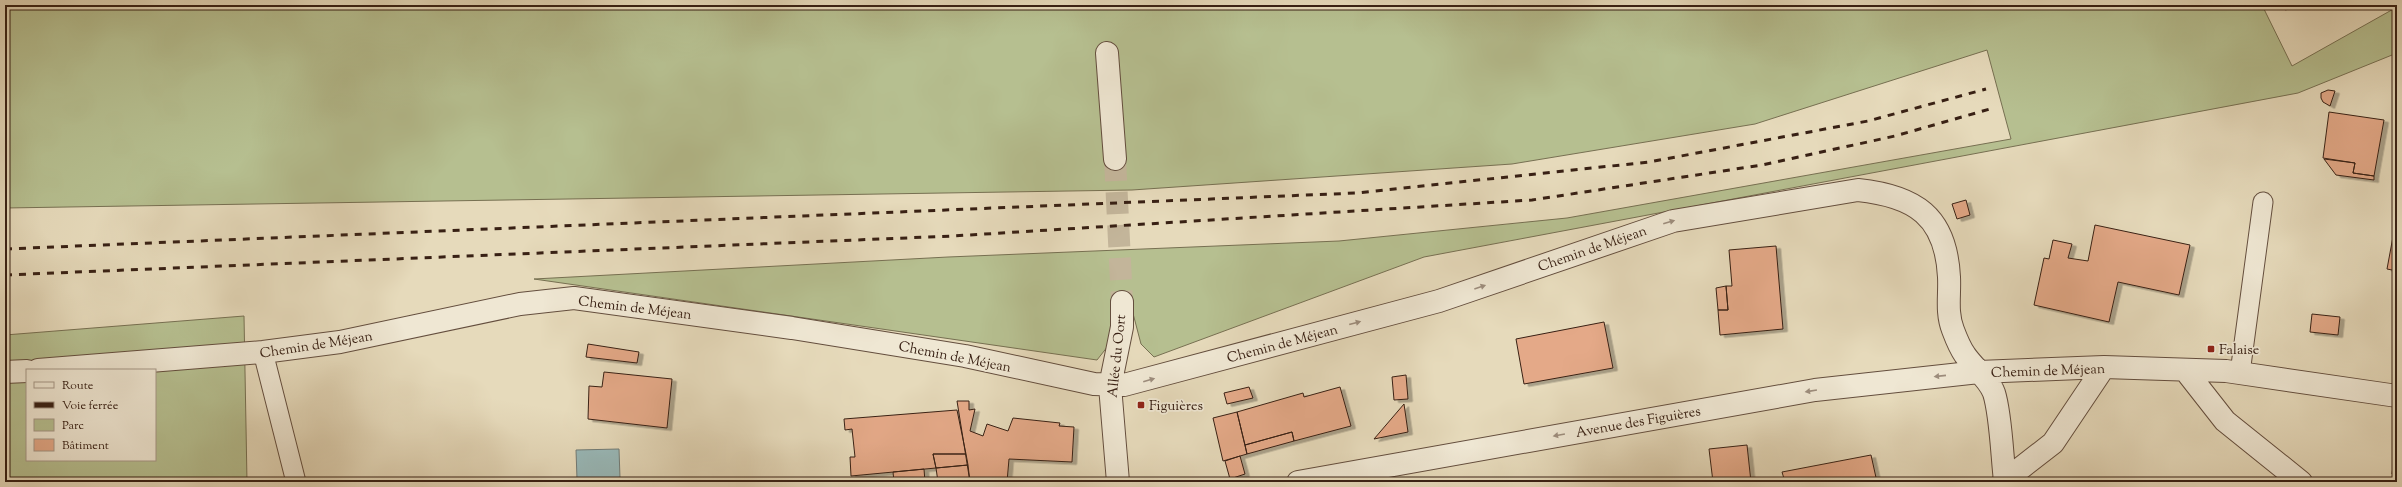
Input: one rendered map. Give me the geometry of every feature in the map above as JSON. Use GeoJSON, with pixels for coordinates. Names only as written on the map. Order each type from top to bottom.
{"type":"FeatureCollection","features":[{"type":"Feature","properties":{"kind":"street"},"geometry":{"type":"LineString","coordinates":[[1107,54],[1114,158]]}},
{"type":"Feature","properties":{"kind":"street","name":"Chemin de Méjean"},"geometry":{"type":"LineString","coordinates":[[50,369],[263,352],[340,342],[520,304],[574,298],[792,328],[965,356],[1110,386],[1138,383],[1439,300],[1673,221],[1858,190],[1874,192],[1916,207],[1937,225],[1944,243],[1948,264],[1948,312],[1964,354],[1979,372],[2104,367],[2240,373],[2397,396]]}},
{"type":"Feature","properties":{"kind":"street","name":"Allée du Oort"},"geometry":{"type":"LineString","coordinates":[[1118,482],[1110,386],[1122,327],[1122,302]]}},
{"type":"Feature","properties":{"kind":"street"},"geometry":{"type":"LineString","coordinates":[[2004,481],[2053,443],[2104,367]]}},
{"type":"Feature","properties":{"kind":"street"},"geometry":{"type":"LineString","coordinates":[[2185,370],[2225,421],[2301,482]]}},
{"type":"Feature","properties":{"kind":"street"},"geometry":{"type":"LineString","coordinates":[[5,372],[26,371]]}},
{"type":"Feature","properties":{"kind":"street"},"geometry":{"type":"LineString","coordinates":[[1979,372],[1994,393],[2004,481]]}},
{"type":"Feature","properties":{"kind":"street","name":"Avenue des Figuières"},"geometry":{"type":"LineString","coordinates":[[1298,482],[1815,390],[1979,372]]}},
{"type":"Feature","properties":{"kind":"lane"},"geometry":{"type":"LineString","coordinates":[[2240,373],[2263,202]]}},
{"type":"Feature","properties":{"kind":"lane"},"geometry":{"type":"LineString","coordinates":[[263,352],[296,482]]}},
{"type":"Feature","properties":{"kind":"green space"},"geometry":{"type":"Polygon","coordinates":[[[5,5],[2262,5],[2292,66],[2397,7],[2397,53],[2298,93],[1424,257],[1154,357],[1141,344],[1130,302],[1113,329],[1108,346],[1097,360],[534,279],[948,257],[1339,241],[1567,218],[2011,139],[1987,50],[1755,124],[1512,164],[1132,190],[5,208],[5,5]]]}},
{"type":"Feature","properties":{"kind":"green space"},"geometry":{"type":"Polygon","coordinates":[[[244,316],[247,482],[5,482],[5,335],[244,316]]]}},
{"type":"Feature","properties":{"kind":"water"},"geometry":{"type":"Polygon","coordinates":[[[619,449],[620,478],[577,479],[576,450],[619,449]]]}},
{"type":"Feature","properties":{"kind":"building"},"geometry":{"type":"Polygon","coordinates":[[[2328,90],[2335,91],[2330,106],[2323,102],[2321,98],[2321,93],[2328,90]]]}},
{"type":"Feature","properties":{"kind":"building"},"geometry":{"type":"Polygon","coordinates":[[[2329,112],[2384,120],[2374,176],[2353,173],[2355,163],[2323,158],[2329,112]]]}},
{"type":"Feature","properties":{"kind":"building"},"geometry":{"type":"Polygon","coordinates":[[[2324,159],[2355,163],[2353,173],[2374,176],[2374,180],[2336,175],[2324,159]]]}},
{"type":"Feature","properties":{"kind":"building"},"geometry":{"type":"Polygon","coordinates":[[[1966,200],[1970,215],[1957,219],[1952,204],[1966,200]]]}},
{"type":"Feature","properties":{"kind":"building"},"geometry":{"type":"Polygon","coordinates":[[[2397,212],[2397,226],[2395,226],[2397,212]]]}},
{"type":"Feature","properties":{"kind":"building"},"geometry":{"type":"Polygon","coordinates":[[[2095,225],[2190,245],[2179,295],[2118,282],[2109,322],[2034,305],[2044,258],[2049,259],[2053,240],[2072,244],[2068,258],[2088,261],[2095,225]]]}},
{"type":"Feature","properties":{"kind":"building"},"geometry":{"type":"Polygon","coordinates":[[[2395,226],[2397,226],[2397,271],[2387,269],[2395,226]]]}},
{"type":"Feature","properties":{"kind":"building"},"geometry":{"type":"Polygon","coordinates":[[[1776,246],[1783,329],[1720,335],[1718,310],[1728,310],[1726,286],[1732,286],[1729,250],[1776,246]]]}},
{"type":"Feature","properties":{"kind":"building"},"geometry":{"type":"Polygon","coordinates":[[[1726,286],[1728,310],[1718,310],[1716,288],[1726,286]]]}},
{"type":"Feature","properties":{"kind":"building"},"geometry":{"type":"Polygon","coordinates":[[[2397,299],[2397,324],[2393,324],[2397,299]]]}},
{"type":"Feature","properties":{"kind":"building"},"geometry":{"type":"Polygon","coordinates":[[[2312,314],[2340,317],[2338,335],[2310,332],[2312,314]]]}},
{"type":"Feature","properties":{"kind":"building"},"geometry":{"type":"Polygon","coordinates":[[[1604,322],[1613,368],[1524,384],[1516,339],[1604,322]]]}},
{"type":"Feature","properties":{"kind":"building"},"geometry":{"type":"Polygon","coordinates":[[[588,344],[639,352],[637,363],[586,357],[588,344]]]}},
{"type":"Feature","properties":{"kind":"building"},"geometry":{"type":"Polygon","coordinates":[[[604,372],[672,379],[667,428],[588,419],[589,386],[602,387],[604,372]]]}},
{"type":"Feature","properties":{"kind":"building"},"geometry":{"type":"Polygon","coordinates":[[[1406,375],[1408,399],[1394,400],[1392,377],[1406,375]]]}},
{"type":"Feature","properties":{"kind":"building"},"geometry":{"type":"Polygon","coordinates":[[[1249,387],[1253,398],[1227,404],[1224,393],[1249,387]]]}},
{"type":"Feature","properties":{"kind":"building"},"geometry":{"type":"Polygon","coordinates":[[[1340,387],[1351,426],[1294,441],[1292,432],[1245,445],[1237,412],[1303,393],[1304,397],[1340,387]]]}},
{"type":"Feature","properties":{"kind":"building"},"geometry":{"type":"Polygon","coordinates":[[[957,401],[969,401],[969,410],[975,409],[970,431],[983,436],[987,424],[1008,431],[1013,418],[1060,423],[1059,426],[1074,427],[1072,462],[1009,459],[1007,482],[970,482],[957,401]]]}},
{"type":"Feature","properties":{"kind":"building"},"geometry":{"type":"Polygon","coordinates":[[[1404,404],[1408,432],[1374,439],[1404,404]]]}},
{"type":"Feature","properties":{"kind":"building"},"geometry":{"type":"Polygon","coordinates":[[[957,410],[966,454],[933,454],[936,468],[851,476],[850,457],[855,457],[852,429],[845,430],[844,419],[957,410]]]}},
{"type":"Feature","properties":{"kind":"building"},"geometry":{"type":"Polygon","coordinates":[[[1237,412],[1247,454],[1223,461],[1213,418],[1237,412]]]}},
{"type":"Feature","properties":{"kind":"building"},"geometry":{"type":"Polygon","coordinates":[[[1292,432],[1294,441],[1247,454],[1245,445],[1292,432]]]}},
{"type":"Feature","properties":{"kind":"building"},"geometry":{"type":"Polygon","coordinates":[[[2396,439],[2397,474],[2392,474],[2396,439]]]}},
{"type":"Feature","properties":{"kind":"building"},"geometry":{"type":"Polygon","coordinates":[[[1747,445],[1751,482],[1713,482],[1709,449],[1747,445]]]}},
{"type":"Feature","properties":{"kind":"building"},"geometry":{"type":"Polygon","coordinates":[[[933,454],[966,454],[968,465],[936,468],[933,454]]]}},
{"type":"Feature","properties":{"kind":"building"},"geometry":{"type":"Polygon","coordinates":[[[1871,455],[1877,482],[1785,482],[1782,472],[1871,455]]]}},
{"type":"Feature","properties":{"kind":"building"},"geometry":{"type":"Polygon","coordinates":[[[1240,456],[1245,474],[1230,479],[1225,461],[1240,456]]]}},
{"type":"Feature","properties":{"kind":"building"},"geometry":{"type":"Polygon","coordinates":[[[968,465],[970,482],[938,482],[936,468],[968,465]]]}},
{"type":"Feature","properties":{"kind":"building"},"geometry":{"type":"Polygon","coordinates":[[[924,469],[925,482],[894,482],[893,472],[924,469]]]}},
{"type":"Feature","properties":{"kind":"tunnel"},"geometry":{"type":"LineString","coordinates":[[1115,159],[1122,302]]}},
{"type":"Feature","properties":{"kind":"railway"},"geometry":{"type":"LineString","coordinates":[[2285,9],[2295,5]]}},
{"type":"Feature","properties":{"kind":"railway"},"geometry":{"type":"LineString","coordinates":[[5,249],[1356,193],[1649,162],[1868,121],[1986,89]]}},
{"type":"Feature","properties":{"kind":"railway"},"geometry":{"type":"LineString","coordinates":[[5,275],[953,236],[1532,200],[1762,165],[1895,136],[1990,109]]}},
{"type":"Feature","properties":{"kind":"place","name":"Falaise"},"geometry":{"type":"Point","coordinates":[2211,349]}},
{"type":"Feature","properties":{"kind":"place","name":"Figuières"},"geometry":{"type":"Point","coordinates":[1141,405]}}]}
